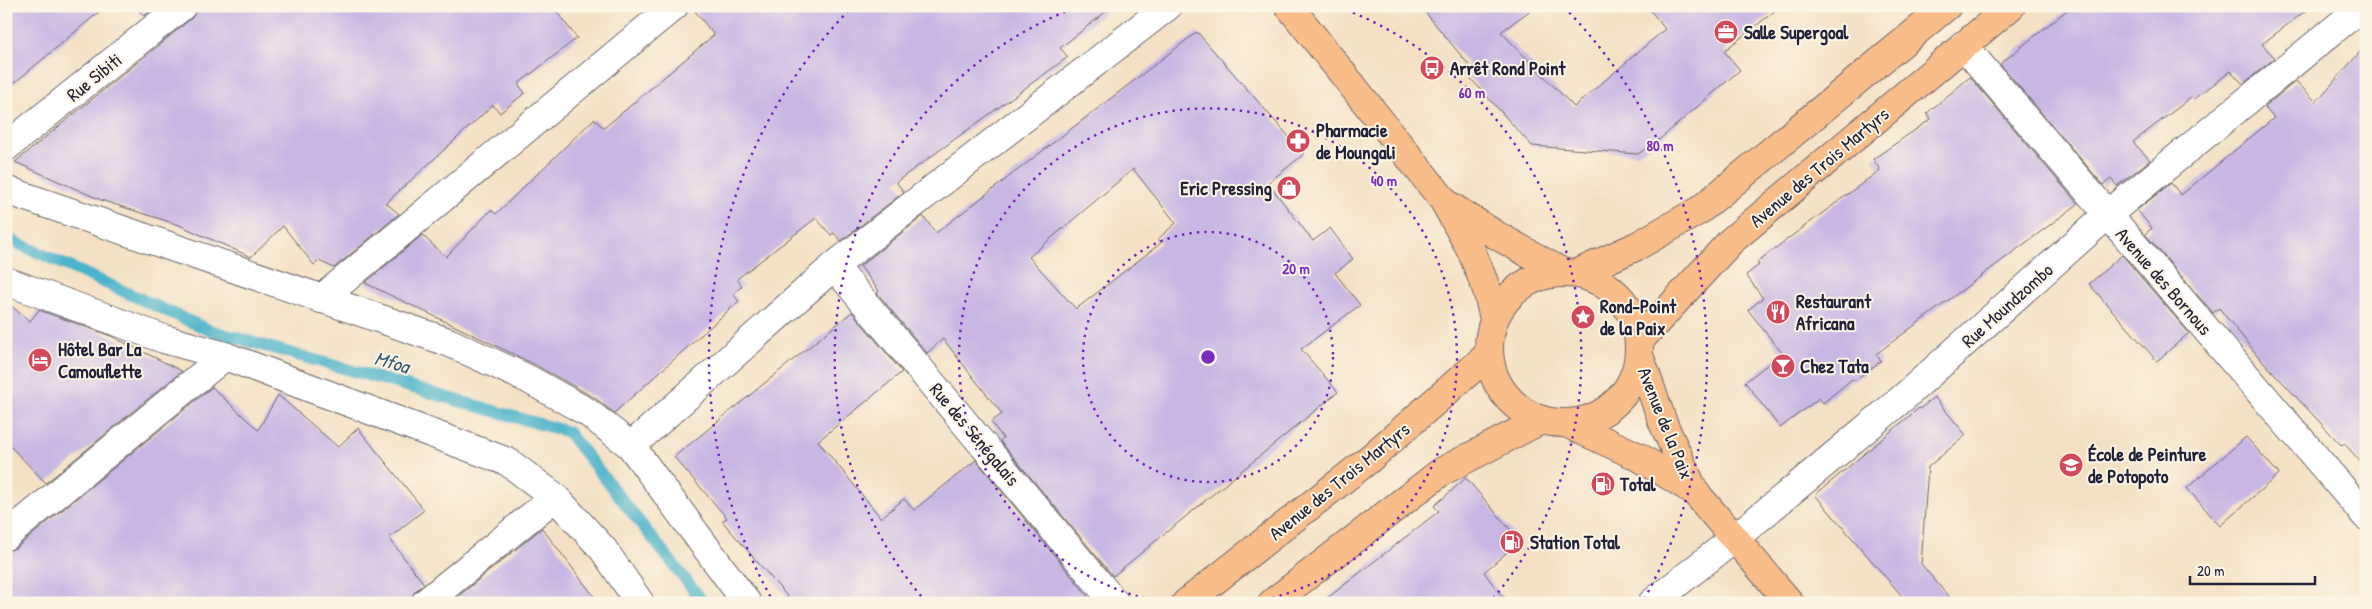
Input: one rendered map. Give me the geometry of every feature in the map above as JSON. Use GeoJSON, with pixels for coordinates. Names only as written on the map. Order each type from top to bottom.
{"type":"FeatureCollection","features":[{"type":"Feature","properties":{"kind":"main road"},"geometry":{"type":"LineString","coordinates":[[1289,6],[1444,202],[1471,250],[1487,290],[1494,319]]}},
{"type":"Feature","properties":{"kind":"main road"},"geometry":{"type":"LineString","coordinates":[[1444,202],[1496,235],[1570,273],[1601,282],[1621,297],[1634,317],[1639,348],[1632,381],[1616,402],[1594,417],[1568,424],[1541,420],[1515,406],[1496,383],[1488,354],[1490,330],[1500,307],[1516,288],[1538,277],[1570,273],[1636,246],[1700,210],[1947,6]]}},
{"type":"Feature","properties":{"kind":"main road","name":"Avenue des Trois Martyrs"},"geometry":{"type":"LineString","coordinates":[[1639,348],[1731,242],[1962,45],[2011,6]]}},
{"type":"Feature","properties":{"kind":"main road","name":"Avenue de la Paix"},"geometry":{"type":"LineString","coordinates":[[1639,348],[1663,423],[1694,491],[1790,603]]}},
{"type":"Feature","properties":{"kind":"main road","name":"Avenue des Trois Martyrs"},"geometry":{"type":"LineString","coordinates":[[1186,603],[1367,461],[1488,354]]}},
{"type":"Feature","properties":{"kind":"main road"},"geometry":{"type":"LineString","coordinates":[[1272,603],[1441,472],[1541,420]]}},
{"type":"Feature","properties":{"kind":"main road","name":"Avenue de la Paix"},"geometry":{"type":"LineString","coordinates":[[1568,424],[1639,457],[1694,491]]}},
{"type":"Feature","properties":{"kind":"street","name":"Rue Sibiti"},"geometry":{"type":"LineString","coordinates":[[6,147],[182,6]]}},
{"type":"Feature","properties":{"kind":"street"},"geometry":{"type":"LineString","coordinates":[[321,299],[674,6]]}},
{"type":"Feature","properties":{"kind":"street"},"geometry":{"type":"LineString","coordinates":[[631,446],[834,266],[1168,6]]}},
{"type":"Feature","properties":{"kind":"street","name":"Rue Moundzombo"},"geometry":{"type":"LineString","coordinates":[[1652,603],[1735,538],[1904,397],[2107,215],[2363,6]]}},
{"type":"Feature","properties":{"kind":"street","name":"Avenue des Bornous"},"geometry":{"type":"LineString","coordinates":[[1962,45],[2366,516]]}},
{"type":"Feature","properties":{"kind":"street"},"geometry":{"type":"LineString","coordinates":[[6,190],[448,342],[528,379],[586,412],[631,446],[747,603]]}},
{"type":"Feature","properties":{"kind":"street","name":"Rue des Sénégalais"},"geometry":{"type":"LineString","coordinates":[[834,266],[1115,603]]}},
{"type":"Feature","properties":{"kind":"street"},"geometry":{"type":"LineString","coordinates":[[6,281],[164,339],[224,356],[508,462],[555,497],[603,549],[640,603]]}},
{"type":"Feature","properties":{"kind":"street"},"geometry":{"type":"LineString","coordinates":[[6,536],[224,356]]}},
{"type":"Feature","properties":{"kind":"street"},"geometry":{"type":"LineString","coordinates":[[424,603],[555,497]]}},
{"type":"Feature","properties":{"kind":"building"},"geometry":{"type":"Polygon","coordinates":[[[6,6],[106,6],[6,90],[6,6]]]}},
{"type":"Feature","properties":{"kind":"building"},"geometry":{"type":"Polygon","coordinates":[[[135,6],[157,6],[144,16],[135,6]]]}},
{"type":"Feature","properties":{"kind":"building"},"geometry":{"type":"Polygon","coordinates":[[[197,6],[552,6],[577,38],[518,84],[525,93],[500,113],[493,105],[386,203],[399,214],[334,268],[319,261],[314,265],[283,226],[251,257],[179,225],[101,200],[15,162],[192,18],[197,6]]]}},
{"type":"Feature","properties":{"kind":"building"},"geometry":{"type":"Polygon","coordinates":[[[691,6],[1113,6],[1060,48],[1068,57],[896,182],[904,192],[841,241],[834,233],[831,235],[816,218],[737,279],[742,286],[733,294],[739,301],[614,413],[595,398],[536,365],[365,283],[422,235],[446,257],[491,210],[496,214],[594,119],[604,128],[714,35],[691,6]]]}},
{"type":"Feature","properties":{"kind":"building"},"geometry":{"type":"Polygon","coordinates":[[[1420,6],[1536,6],[1501,32],[1574,107],[1665,29],[1647,6],[1781,6],[1724,51],[1740,70],[1660,139],[1638,154],[1532,146],[1463,70],[1469,65],[1420,6]]]}},
{"type":"Feature","properties":{"kind":"building"},"geometry":{"type":"Polygon","coordinates":[[[2072,6],[2312,6],[2262,44],[2275,58],[2243,84],[2231,71],[2194,99],[2192,97],[2133,142],[2150,160],[2117,186],[2111,179],[2103,185],[2000,64],[2072,6]]]}},
{"type":"Feature","properties":{"kind":"building"},"geometry":{"type":"Polygon","coordinates":[[[1197,32],[1304,154],[1268,183],[1313,241],[1330,228],[1353,259],[1335,273],[1360,305],[1301,349],[1338,392],[1113,576],[1000,441],[1003,438],[991,422],[1002,414],[943,339],[927,353],[877,293],[879,291],[860,266],[923,216],[936,233],[1197,32]],[[1133,169],[1029,257],[1076,309],[1161,243],[1158,239],[1176,223],[1133,169]]]}},
{"type":"Feature","properties":{"kind":"building"},"geometry":{"type":"Polygon","coordinates":[[[2366,45],[2366,468],[2344,443],[2342,446],[2258,356],[2219,308],[2213,313],[2145,234],[2152,228],[2137,210],[2171,183],[2181,195],[2274,118],[2264,107],[2296,81],[2316,102],[2366,45]]]}},
{"type":"Feature","properties":{"kind":"building"},"geometry":{"type":"Polygon","coordinates":[[[1970,77],[2078,204],[1876,354],[1881,361],[1854,381],[1852,379],[1823,403],[1819,398],[1780,428],[1745,382],[1782,353],[1748,310],[1763,298],[1746,275],[1759,265],[1757,262],[1880,170],[1873,159],[1931,119],[1927,113],[1970,77]]]}},
{"type":"Feature","properties":{"kind":"building"},"geometry":{"type":"Polygon","coordinates":[[[2122,255],[2189,333],[2157,361],[2089,284],[2122,255]]]}},
{"type":"Feature","properties":{"kind":"building"},"geometry":{"type":"Polygon","coordinates":[[[6,302],[30,321],[39,310],[111,336],[182,371],[46,483],[6,442],[6,302]]]}},
{"type":"Feature","properties":{"kind":"building"},"geometry":{"type":"Polygon","coordinates":[[[852,312],[902,372],[818,441],[881,518],[904,499],[914,510],[976,460],[1088,596],[1080,603],[793,603],[722,521],[727,518],[674,457],[852,312]]]}},
{"type":"Feature","properties":{"kind":"building"},"geometry":{"type":"Polygon","coordinates":[[[212,387],[258,430],[278,395],[338,447],[358,428],[424,510],[389,538],[424,584],[415,591],[410,603],[6,603],[6,551],[16,548],[212,387]]]}},
{"type":"Feature","properties":{"kind":"building"},"geometry":{"type":"Polygon","coordinates":[[[1934,397],[1966,435],[1928,467],[1921,564],[1954,603],[1908,603],[1815,495],[1934,397]]]}},
{"type":"Feature","properties":{"kind":"building"},"geometry":{"type":"Polygon","coordinates":[[[2246,437],[2279,474],[2220,526],[2187,488],[2246,437]]]}},
{"type":"Feature","properties":{"kind":"building"},"geometry":{"type":"Polygon","coordinates":[[[1466,478],[1520,541],[1484,572],[1507,603],[1321,603],[1439,511],[1434,506],[1466,478]]]}},
{"type":"Feature","properties":{"kind":"building"},"geometry":{"type":"Polygon","coordinates":[[[542,528],[599,603],[450,603],[542,528]]]}},
{"type":"Feature","properties":{"kind":"waterway","name":"Mfoa"},"geometry":{"type":"LineString","coordinates":[[6,238],[209,330],[568,432],[704,603]]}},
{"type":"Feature","properties":{"kind":"place","name":"Salle Supergoal"},"geometry":{"type":"Point","coordinates":[1726,32]}},
{"type":"Feature","properties":{"kind":"place","name":"Arrêt Rond Point"},"geometry":{"type":"Point","coordinates":[1432,68]}},
{"type":"Feature","properties":{"kind":"place","name":"Pharmacie de Moungali"},"geometry":{"type":"Point","coordinates":[1298,141]}},
{"type":"Feature","properties":{"kind":"place","name":"Eric Pressing"},"geometry":{"type":"Point","coordinates":[1289,188]}},
{"type":"Feature","properties":{"kind":"place","name":"Restaurant Africana"},"geometry":{"type":"Point","coordinates":[1778,312]}},
{"type":"Feature","properties":{"kind":"place","name":"Rond-Point de la Paix"},"geometry":{"type":"Point","coordinates":[1583,317]}},
{"type":"Feature","properties":{"kind":"place","name":"Hôtel Bar La Camouflette"},"geometry":{"type":"Point","coordinates":[40,360]}},
{"type":"Feature","properties":{"kind":"place","name":"Chez Tata"},"geometry":{"type":"Point","coordinates":[1783,366]}},
{"type":"Feature","properties":{"kind":"place","name":"École de Peinture de Potopoto"},"geometry":{"type":"Point","coordinates":[2071,465]}},
{"type":"Feature","properties":{"kind":"place","name":"Total"},"geometry":{"type":"Point","coordinates":[1603,484]}},
{"type":"Feature","properties":{"kind":"place","name":"Station Total"},"geometry":{"type":"Point","coordinates":[1512,542]}}]}
